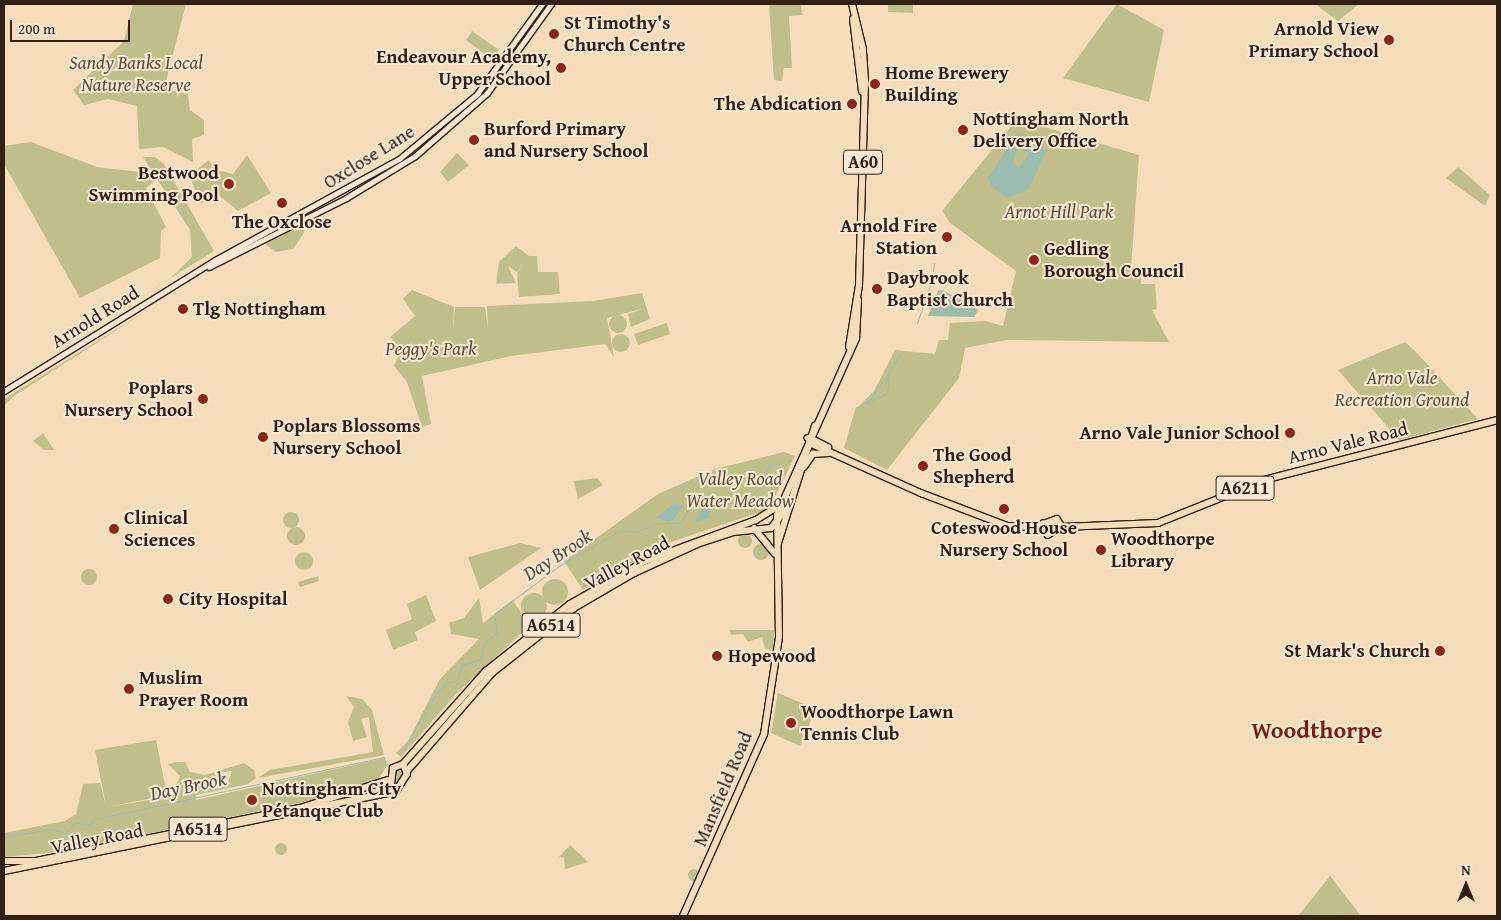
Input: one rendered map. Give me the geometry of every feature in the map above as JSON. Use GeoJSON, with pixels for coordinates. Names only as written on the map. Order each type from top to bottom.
{"type":"FeatureCollection","features":[{"type":"Feature","properties":{"kind":"highway","name":"Mansfield Road"},"geometry":{"type":"LineString","coordinates":[[778,524],[789,506],[804,467],[815,426],[849,351],[858,300],[863,49],[852,4]]}},
{"type":"Feature","properties":{"kind":"highway","name":"Mansfield Road"},"geometry":{"type":"LineString","coordinates":[[682,915],[764,734],[779,637],[776,554],[781,503],[811,441]]}},
{"type":"Feature","properties":{"kind":"highway","name":"Valley Road"},"geometry":{"type":"LineString","coordinates":[[403,764],[486,671],[538,627],[596,591],[663,556],[755,520],[781,503]]}},
{"type":"Feature","properties":{"kind":"highway","name":"Valley Road"},"geometry":{"type":"LineString","coordinates":[[755,520],[778,524]]}},
{"type":"Feature","properties":{"kind":"highway"},"geometry":{"type":"LineString","coordinates":[[755,520],[754,530],[776,554]]}},
{"type":"Feature","properties":{"kind":"highway","name":"Valley Road"},"geometry":{"type":"LineString","coordinates":[[663,556],[733,532],[754,530],[778,524]]}},
{"type":"Feature","properties":{"kind":"highway","name":"Valley Road"},"geometry":{"type":"LineString","coordinates":[[407,771],[492,673],[537,635],[596,591]]}},
{"type":"Feature","properties":{"kind":"highway"},"geometry":{"type":"LineString","coordinates":[[403,764],[407,771]]}},
{"type":"Feature","properties":{"kind":"highway","name":"A6514"},"geometry":{"type":"LineString","coordinates":[[388,780],[393,768],[403,764]]}},
{"type":"Feature","properties":{"kind":"highway","name":"A6514"},"geometry":{"type":"LineString","coordinates":[[390,791],[400,788],[407,771]]}},
{"type":"Feature","properties":{"kind":"highway","name":"Valley Road"},"geometry":{"type":"LineString","coordinates":[[4,861],[36,861],[255,820],[328,802],[388,780]]}},
{"type":"Feature","properties":{"kind":"highway"},"geometry":{"type":"LineString","coordinates":[[388,780],[390,791]]}},
{"type":"Feature","properties":{"kind":"highway","name":"Valley Road"},"geometry":{"type":"LineString","coordinates":[[4,871],[390,791]]}},
{"type":"Feature","properties":{"kind":"main road","name":"Oxclose Lane"},"geometry":{"type":"LineString","coordinates":[[224,257],[399,159],[457,114],[508,55],[542,4]]}},
{"type":"Feature","properties":{"kind":"main road","name":"Oxclose Lane"},"geometry":{"type":"LineString","coordinates":[[224,257],[401,166],[463,118],[511,64],[551,4]]}},
{"type":"Feature","properties":{"kind":"main road"},"geometry":{"type":"LineString","coordinates":[[508,55],[511,64]]}},
{"type":"Feature","properties":{"kind":"main road","name":"Arnold Road"},"geometry":{"type":"LineString","coordinates":[[4,391],[224,257]]}},
{"type":"Feature","properties":{"kind":"main road","name":"Arno Vale Road"},"geometry":{"type":"LineString","coordinates":[[1062,528],[1158,523],[1268,479],[1497,420]]}},
{"type":"Feature","properties":{"kind":"main road","name":"A6211"},"geometry":{"type":"LineString","coordinates":[[811,441],[941,502],[1008,526],[1043,524],[1058,519],[1062,528],[1048,535],[1043,524]]}},
{"type":"Feature","properties":{"kind":"main road","name":"A6211"},"geometry":{"type":"LineString","coordinates":[[804,467],[817,452],[840,455]]}},
{"type":"Feature","properties":{"kind":"green space","name":"Sandy Banks Local Nature Reserve"},"geometry":{"type":"Polygon","coordinates":[[[133,4],[186,4],[164,89],[188,94],[190,110],[204,120],[204,135],[192,139],[193,162],[163,147],[139,149],[137,106],[108,99],[84,105],[73,90],[124,41],[133,4]]]}},
{"type":"Feature","properties":{"kind":"green space"},"geometry":{"type":"Polygon","coordinates":[[[769,4],[801,4],[802,15],[789,16],[792,68],[784,68],[782,81],[774,80],[769,4]]]}},
{"type":"Feature","properties":{"kind":"green space"},"geometry":{"type":"Polygon","coordinates":[[[888,4],[913,4],[913,13],[888,12],[888,4]]]}},
{"type":"Feature","properties":{"kind":"green space"},"geometry":{"type":"Polygon","coordinates":[[[1117,4],[1164,30],[1149,102],[1063,78],[1117,4]]]}},
{"type":"Feature","properties":{"kind":"green space"},"geometry":{"type":"Polygon","coordinates":[[[1315,4],[1359,4],[1338,21],[1315,4]]]}},
{"type":"Feature","properties":{"kind":"green space"},"geometry":{"type":"Polygon","coordinates":[[[472,31],[499,50],[492,60],[466,40],[472,31]]]}},
{"type":"Feature","properties":{"kind":"green space","name":"Arnot Hill Park"},"geometry":{"type":"Polygon","coordinates":[[[1017,119],[1139,155],[1131,270],[1141,271],[1141,284],[1155,284],[1157,309],[1152,310],[1169,342],[1007,340],[965,348],[959,378],[887,470],[844,448],[855,410],[874,391],[895,350],[935,354],[939,340],[948,340],[950,323],[985,321],[1003,326],[1016,271],[950,223],[942,211],[1017,119]]]}},
{"type":"Feature","properties":{"kind":"green space"},"geometry":{"type":"Polygon","coordinates":[[[31,142],[97,167],[149,173],[154,182],[146,188],[166,227],[161,231],[160,258],[80,298],[4,164],[4,146],[31,142]]]}},
{"type":"Feature","properties":{"kind":"green space"},"geometry":{"type":"Polygon","coordinates":[[[457,153],[469,165],[448,182],[440,172],[457,153]]]}},
{"type":"Feature","properties":{"kind":"green space","name":"Bestwood Swimming Pool"},"geometry":{"type":"Polygon","coordinates":[[[247,155],[271,193],[238,211],[215,192],[201,204],[189,175],[209,160],[216,170],[233,174],[247,155]]]}},
{"type":"Feature","properties":{"kind":"green space"},"geometry":{"type":"Polygon","coordinates":[[[143,157],[155,157],[164,164],[214,251],[102,321],[172,277],[192,257],[190,230],[143,157]]]}},
{"type":"Feature","properties":{"kind":"green space"},"geometry":{"type":"Polygon","coordinates":[[[1458,167],[1490,195],[1485,206],[1446,178],[1458,167]]]}},
{"type":"Feature","properties":{"kind":"green space"},"geometry":{"type":"Polygon","coordinates":[[[299,226],[305,227],[304,233],[293,249],[276,252],[265,244],[299,226]]]}},
{"type":"Feature","properties":{"kind":"green space"},"geometry":{"type":"Polygon","coordinates":[[[516,246],[529,256],[537,256],[538,272],[558,272],[560,294],[519,297],[517,273],[524,262],[517,272],[508,266],[516,283],[496,284],[499,262],[516,246]]]}},
{"type":"Feature","properties":{"kind":"green space","name":"Peggy's Park"},"geometry":{"type":"Polygon","coordinates":[[[412,290],[454,307],[453,330],[455,307],[485,307],[488,330],[487,306],[593,301],[642,293],[650,319],[631,327],[628,314],[645,308],[607,318],[614,357],[605,344],[511,356],[422,376],[431,424],[422,427],[407,382],[394,366],[401,348],[390,337],[415,316],[403,299],[412,290]]]}},
{"type":"Feature","properties":{"kind":"green space"},"geometry":{"type":"Polygon","coordinates":[[[151,308],[14,396],[4,406],[4,399],[151,308]]]}},
{"type":"Feature","properties":{"kind":"green space"},"geometry":{"type":"Polygon","coordinates":[[[618,315],[624,318],[627,324],[624,330],[618,333],[612,330],[609,324],[612,318],[618,315]]]}},
{"type":"Feature","properties":{"kind":"green space"},"geometry":{"type":"Polygon","coordinates":[[[667,323],[670,334],[638,345],[634,334],[667,323]]]}},
{"type":"Feature","properties":{"kind":"green space"},"geometry":{"type":"Polygon","coordinates":[[[621,334],[627,337],[630,343],[627,349],[621,352],[615,349],[612,343],[615,337],[621,334]]]}},
{"type":"Feature","properties":{"kind":"green space","name":"Arno Vale Recreation Ground"},"geometry":{"type":"Polygon","coordinates":[[[1405,342],[1478,419],[1399,440],[1338,370],[1405,342]]]}},
{"type":"Feature","properties":{"kind":"green space"},"geometry":{"type":"Polygon","coordinates":[[[43,433],[54,450],[44,450],[33,441],[43,433]]]}},
{"type":"Feature","properties":{"kind":"green space","name":"Valley Road Water Meadow"},"geometry":{"type":"Polygon","coordinates":[[[784,452],[795,456],[769,509],[671,542],[583,590],[564,561],[658,494],[715,469],[784,452]]]}},
{"type":"Feature","properties":{"kind":"green space"},"geometry":{"type":"Polygon","coordinates":[[[597,478],[603,485],[578,499],[574,481],[597,478]]]}},
{"type":"Feature","properties":{"kind":"green space"},"geometry":{"type":"Polygon","coordinates":[[[288,512],[294,512],[299,517],[297,526],[288,528],[283,523],[283,517],[288,512]]]}},
{"type":"Feature","properties":{"kind":"green space"},"geometry":{"type":"Polygon","coordinates":[[[296,527],[302,530],[305,536],[302,542],[296,545],[290,542],[287,536],[290,530],[296,527]]]}},
{"type":"Feature","properties":{"kind":"green space"},"geometry":{"type":"Polygon","coordinates":[[[745,534],[750,536],[752,541],[750,546],[745,548],[740,546],[738,541],[740,536],[745,534]]]}},
{"type":"Feature","properties":{"kind":"green space"},"geometry":{"type":"Polygon","coordinates":[[[520,543],[541,548],[480,590],[468,557],[520,543]]]}},
{"type":"Feature","properties":{"kind":"green space"},"geometry":{"type":"Polygon","coordinates":[[[761,544],[769,552],[761,560],[753,552],[761,544]]]}},
{"type":"Feature","properties":{"kind":"green space"},"geometry":{"type":"Polygon","coordinates":[[[304,552],[310,555],[313,561],[310,567],[304,570],[298,567],[295,561],[298,555],[304,552]]]}},
{"type":"Feature","properties":{"kind":"green space"},"geometry":{"type":"Polygon","coordinates":[[[89,569],[95,571],[97,577],[95,583],[89,585],[83,583],[81,577],[83,571],[89,569]]]}},
{"type":"Feature","properties":{"kind":"green space"},"geometry":{"type":"Polygon","coordinates":[[[318,576],[319,581],[300,587],[298,582],[318,576]]]}},
{"type":"Feature","properties":{"kind":"green space"},"geometry":{"type":"Polygon","coordinates":[[[555,579],[564,583],[568,592],[564,601],[555,605],[546,601],[542,592],[546,583],[555,579]]]}},
{"type":"Feature","properties":{"kind":"green space"},"geometry":{"type":"Polygon","coordinates":[[[534,593],[543,597],[547,606],[543,615],[534,619],[525,615],[521,606],[525,597],[534,593]]]}},
{"type":"Feature","properties":{"kind":"green space"},"geometry":{"type":"Polygon","coordinates":[[[426,595],[436,621],[415,632],[418,640],[393,650],[386,630],[412,619],[407,604],[426,595]]]}},
{"type":"Feature","properties":{"kind":"green space"},"geometry":{"type":"Polygon","coordinates":[[[479,598],[483,623],[513,600],[529,626],[456,694],[401,757],[396,753],[408,741],[440,679],[479,639],[451,634],[449,623],[464,618],[479,598]]]}},
{"type":"Feature","properties":{"kind":"green space"},"geometry":{"type":"Polygon","coordinates":[[[730,630],[774,630],[773,650],[765,649],[762,637],[748,642],[743,634],[731,635],[730,630]]]}},
{"type":"Feature","properties":{"kind":"green space","name":"Woodthorpe Lawn Tennis Club"},"geometry":{"type":"Polygon","coordinates":[[[778,693],[816,709],[800,746],[771,733],[778,693]]]}},
{"type":"Feature","properties":{"kind":"green space"},"geometry":{"type":"Polygon","coordinates":[[[346,696],[362,699],[372,710],[384,755],[258,778],[270,770],[373,752],[369,717],[361,719],[367,737],[353,741],[348,722],[354,707],[346,696]]]}},
{"type":"Feature","properties":{"kind":"green space"},"geometry":{"type":"Polygon","coordinates":[[[156,740],[167,795],[108,807],[166,797],[173,793],[180,776],[168,764],[176,762],[185,762],[190,772],[205,775],[244,763],[254,770],[256,778],[248,784],[196,795],[196,800],[385,758],[388,764],[377,781],[300,803],[59,852],[4,857],[4,833],[65,821],[76,814],[83,784],[100,783],[106,806],[95,750],[156,740]],[[232,771],[218,773],[218,779],[228,782],[232,771]]]}},
{"type":"Feature","properties":{"kind":"green space"},"geometry":{"type":"Polygon","coordinates":[[[402,767],[405,773],[393,788],[396,769],[402,767]]]}},
{"type":"Feature","properties":{"kind":"green space"},"geometry":{"type":"Polygon","coordinates":[[[279,843],[283,843],[287,849],[283,855],[279,855],[275,851],[275,847],[279,843]]]}},
{"type":"Feature","properties":{"kind":"green space"},"geometry":{"type":"Polygon","coordinates":[[[570,845],[588,862],[565,869],[564,858],[559,857],[570,845]]]}},
{"type":"Feature","properties":{"kind":"green space"},"geometry":{"type":"Polygon","coordinates":[[[692,869],[696,869],[700,875],[696,881],[692,881],[688,877],[688,873],[692,869]]]}},
{"type":"Feature","properties":{"kind":"green space"},"geometry":{"type":"Polygon","coordinates":[[[1330,876],[1361,916],[1298,916],[1330,876]]]}},
{"type":"Feature","properties":{"kind":"shaded area"},"geometry":{"type":"Polygon","coordinates":[[[1016,134],[1026,135],[1046,151],[1029,189],[1008,198],[992,188],[988,178],[1016,134]],[[1018,147],[1013,163],[1019,168],[1029,154],[1018,147]]]}},
{"type":"Feature","properties":{"kind":"shaded area"},"geometry":{"type":"Polygon","coordinates":[[[943,290],[978,310],[974,317],[928,316],[938,291],[943,290]]]}},
{"type":"Feature","properties":{"kind":"shaded area"},"geometry":{"type":"Polygon","coordinates":[[[674,504],[684,505],[674,519],[668,522],[656,517],[674,504]]]}},
{"type":"Feature","properties":{"kind":"shaded area"},"geometry":{"type":"Polygon","coordinates":[[[708,508],[710,517],[695,522],[701,510],[708,508]]]}},
{"type":"Feature","properties":{"kind":"waterway","name":"Day Brook"},"geometry":{"type":"LineString","coordinates":[[933,271],[934,263]]}},
{"type":"Feature","properties":{"kind":"waterway","name":"Day Brook"},"geometry":{"type":"LineString","coordinates":[[917,323],[933,277]]}},
{"type":"Feature","properties":{"kind":"waterway","name":"Day Brook"},"geometry":{"type":"LineString","coordinates":[[855,408],[887,393],[889,373],[900,354]]}},
{"type":"Feature","properties":{"kind":"waterway","name":"Day Brook"},"geometry":{"type":"LineString","coordinates":[[869,400],[888,374]]}},
{"type":"Feature","properties":{"kind":"waterway","name":"Day Brook"},"geometry":{"type":"LineString","coordinates":[[402,752],[436,693],[446,683],[457,680],[462,665],[481,659],[483,645],[497,632],[494,614],[559,566],[621,530],[635,532],[659,523],[681,523],[695,496],[730,503],[748,498],[762,486],[768,466],[780,463]]}},
{"type":"Feature","properties":{"kind":"waterway","name":"Day Brook"},"geometry":{"type":"LineString","coordinates":[[4,837],[50,829],[66,833],[75,822],[87,825],[95,819],[384,757]]}},
{"type":"Feature","properties":{"kind":"place","name":"St Timothy's Church Centre"},"geometry":{"type":"Point","coordinates":[554,34]}},
{"type":"Feature","properties":{"kind":"place","name":"Arnold View Primary School"},"geometry":{"type":"Point","coordinates":[1389,40]}},
{"type":"Feature","properties":{"kind":"place","name":"Endeavour Academy, Upper School"},"geometry":{"type":"Point","coordinates":[561,68]}},
{"type":"Feature","properties":{"kind":"place","name":"Home Brewery Building"},"geometry":{"type":"Point","coordinates":[875,84]}},
{"type":"Feature","properties":{"kind":"place","name":"The Abdication"},"geometry":{"type":"Point","coordinates":[852,104]}},
{"type":"Feature","properties":{"kind":"place","name":"Nottingham North Delivery Office"},"geometry":{"type":"Point","coordinates":[963,130]}},
{"type":"Feature","properties":{"kind":"place","name":"Burford Primary and Nursery School"},"geometry":{"type":"Point","coordinates":[474,140]}},
{"type":"Feature","properties":{"kind":"place","name":"Bestwood Swimming Pool"},"geometry":{"type":"Point","coordinates":[229,184]}},
{"type":"Feature","properties":{"kind":"place","name":"The Oxclose"},"geometry":{"type":"Point","coordinates":[282,203]}},
{"type":"Feature","properties":{"kind":"place","name":"Arnold Fire Station"},"geometry":{"type":"Point","coordinates":[947,237]}},
{"type":"Feature","properties":{"kind":"place","name":"Gedling Borough Council"},"geometry":{"type":"Point","coordinates":[1034,260]}},
{"type":"Feature","properties":{"kind":"place","name":"Daybrook Baptist Church"},"geometry":{"type":"Point","coordinates":[877,289]}},
{"type":"Feature","properties":{"kind":"place","name":"Tlg Nottingham"},"geometry":{"type":"Point","coordinates":[183,309]}},
{"type":"Feature","properties":{"kind":"place","name":"Poplars Nursery School"},"geometry":{"type":"Point","coordinates":[203,399]}},
{"type":"Feature","properties":{"kind":"place","name":"Arno Vale Junior School"},"geometry":{"type":"Point","coordinates":[1290,433]}},
{"type":"Feature","properties":{"kind":"place","name":"Poplars Blossoms Nursery School"},"geometry":{"type":"Point","coordinates":[263,437]}},
{"type":"Feature","properties":{"kind":"place","name":"The Good Shepherd"},"geometry":{"type":"Point","coordinates":[923,466]}},
{"type":"Feature","properties":{"kind":"place","name":"Coteswood House Nursery School"},"geometry":{"type":"Point","coordinates":[1004,509]}},
{"type":"Feature","properties":{"kind":"place","name":"Clinical Sciences"},"geometry":{"type":"Point","coordinates":[114,529]}},
{"type":"Feature","properties":{"kind":"place","name":"Woodthorpe Library"},"geometry":{"type":"Point","coordinates":[1101,550]}},
{"type":"Feature","properties":{"kind":"place","name":"City Hospital"},"geometry":{"type":"Point","coordinates":[168,599]}},
{"type":"Feature","properties":{"kind":"place","name":"St Mark's Church"},"geometry":{"type":"Point","coordinates":[1440,651]}},
{"type":"Feature","properties":{"kind":"place","name":"Hopewood"},"geometry":{"type":"Point","coordinates":[717,656]}},
{"type":"Feature","properties":{"kind":"place","name":"Muslim Prayer Room"},"geometry":{"type":"Point","coordinates":[129,689]}},
{"type":"Feature","properties":{"kind":"place","name":"Woodthorpe Lawn Tennis Club"},"geometry":{"type":"Point","coordinates":[791,723]}},
{"type":"Feature","properties":{"kind":"place","name":"Nottingham City Pétanque Club"},"geometry":{"type":"Point","coordinates":[252,800]}},
{"type":"Feature","properties":{"kind":"district","name":"Woodthorpe"},"geometry":{"type":"Point","coordinates":[1317,730]}}]}
